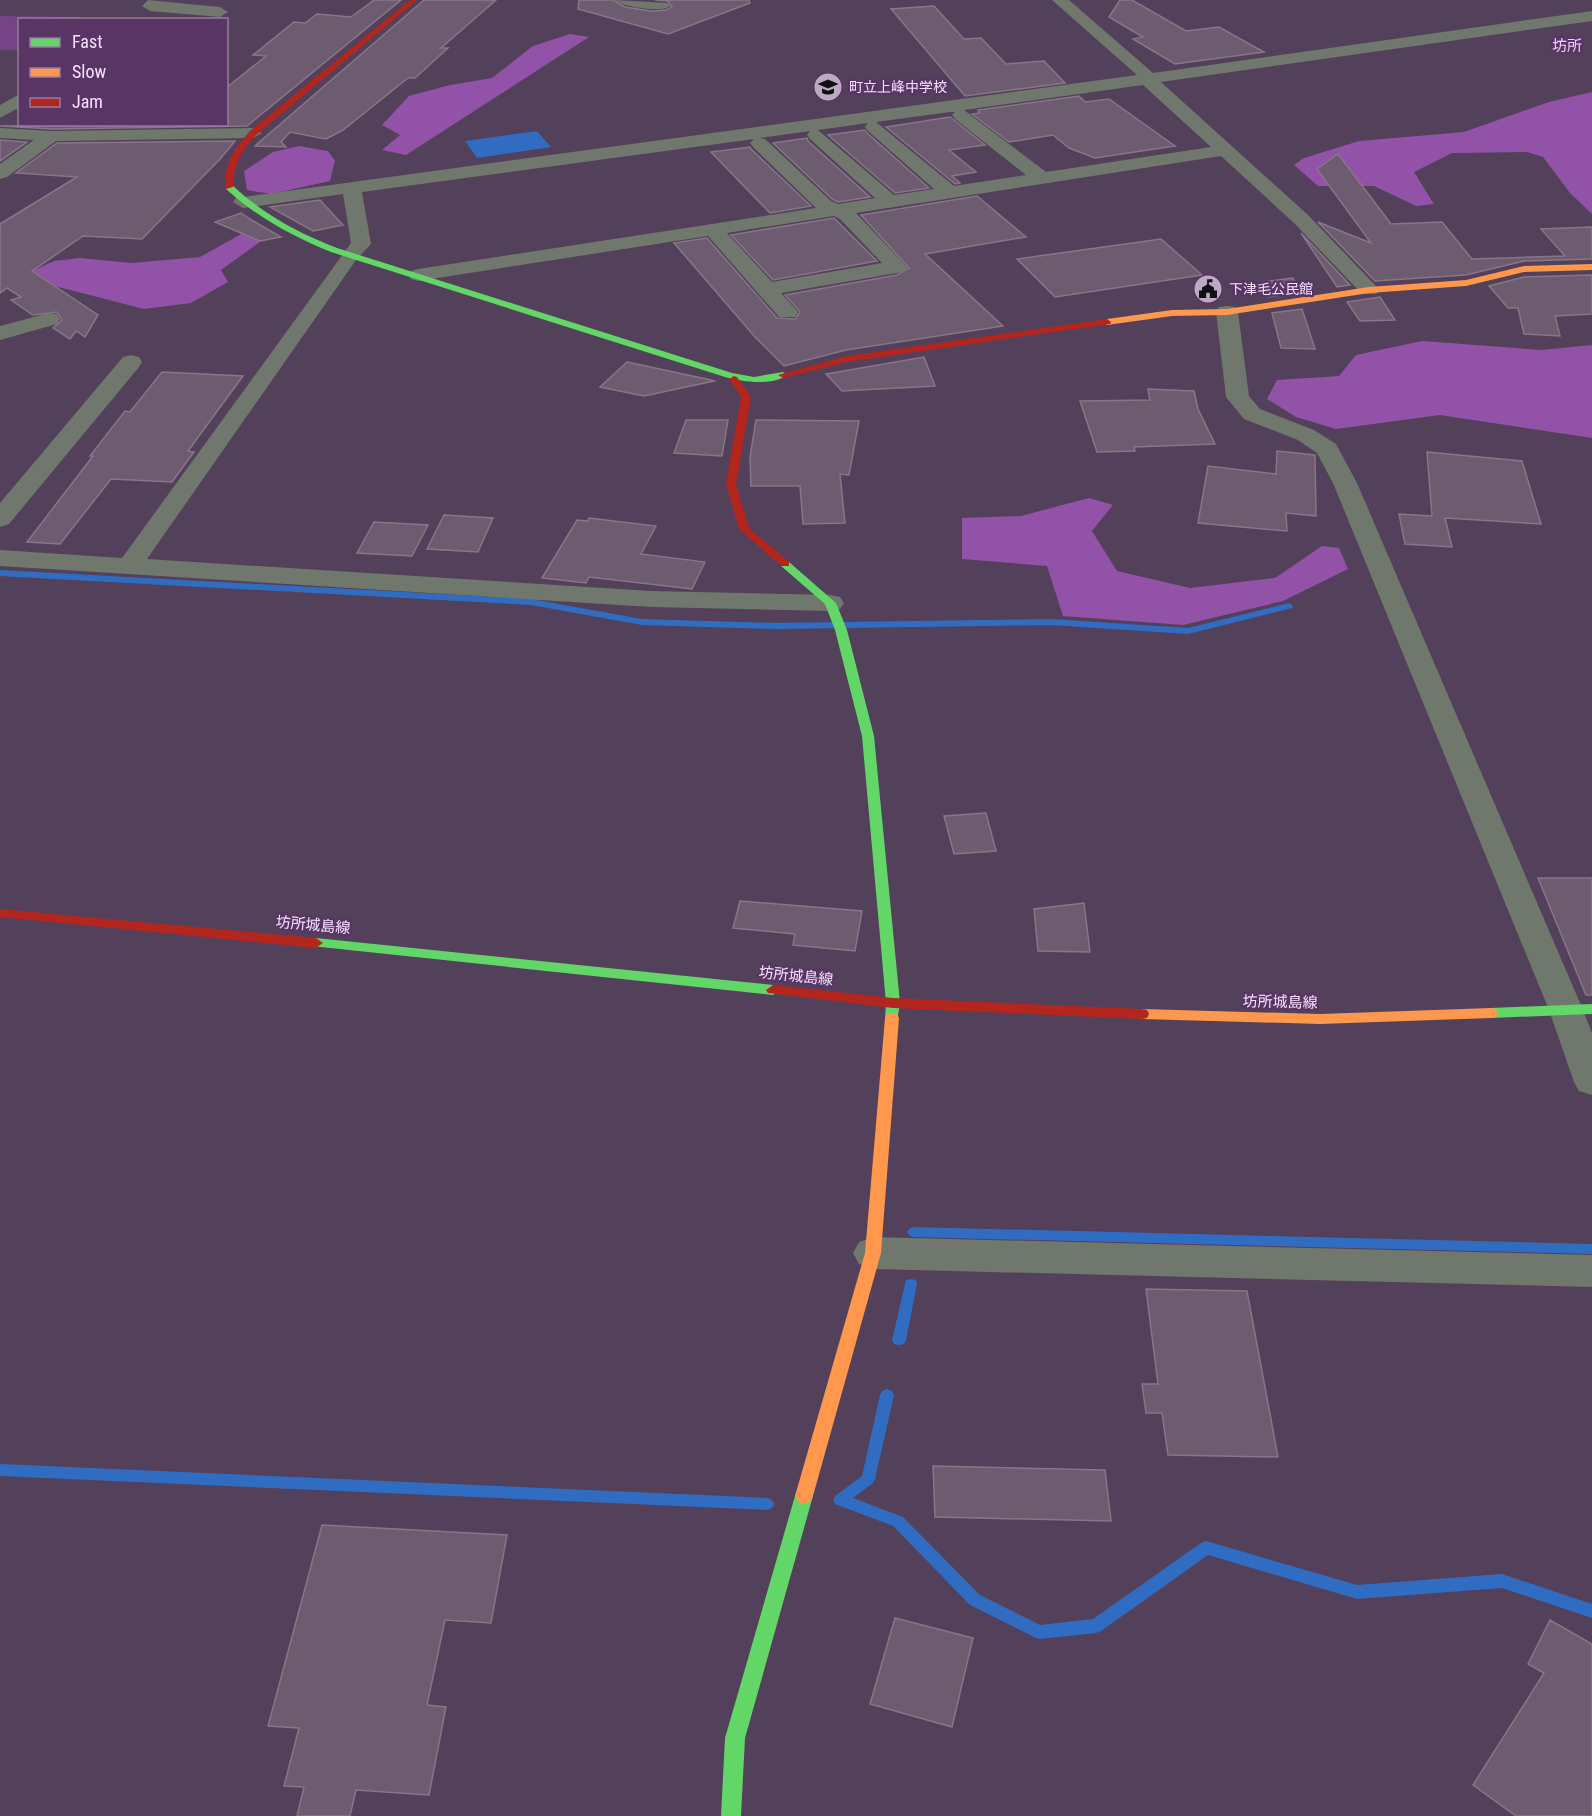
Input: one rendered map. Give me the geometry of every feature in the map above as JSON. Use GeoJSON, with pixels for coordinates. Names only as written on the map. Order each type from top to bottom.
{"type":"FeatureCollection","features":[{"type":"Feature","properties":{"kind":"street"},"geometry":{"type":"LineString","coordinates":[[158,0],[150,6],[220,12]]}},
{"type":"Feature","properties":{"kind":"street"},"geometry":{"type":"LineString","coordinates":[[414,0],[253,133],[238,149],[228,168],[229,187],[262,217],[303,239],[348,256],[418,275],[710,368],[734,379],[769,379],[847,359],[1162,314],[1227,312],[1369,290],[1466,283],[1524,269],[1592,267]]}},
{"type":"Feature","properties":{"kind":"street"},"geometry":{"type":"LineString","coordinates":[[623,0],[667,3]]}},
{"type":"Feature","properties":{"kind":"street"},"geometry":{"type":"LineString","coordinates":[[1060,0],[1144,73],[1147,80],[1301,219],[1369,290]]}},
{"type":"Feature","properties":{"kind":"street"},"geometry":{"type":"LineString","coordinates":[[642,18],[667,3]]}},
{"type":"Feature","properties":{"kind":"street"},"geometry":{"type":"LineString","coordinates":[[243,202],[1147,80],[1592,16]]}},
{"type":"Feature","properties":{"kind":"street"},"geometry":{"type":"LineString","coordinates":[[0,113],[18,100]]}},
{"type":"Feature","properties":{"kind":"street"},"geometry":{"type":"LineString","coordinates":[[961,115],[1042,178]]}},
{"type":"Feature","properties":{"kind":"street"},"geometry":{"type":"LineString","coordinates":[[874,127],[950,193]]}},
{"type":"Feature","properties":{"kind":"street"},"geometry":{"type":"LineString","coordinates":[[0,133],[52,136],[253,133]]}},
{"type":"Feature","properties":{"kind":"street"},"geometry":{"type":"LineString","coordinates":[[816,135],[890,202]]}},
{"type":"Feature","properties":{"kind":"street"},"geometry":{"type":"LineString","coordinates":[[0,173],[52,136]]}},
{"type":"Feature","properties":{"kind":"street"},"geometry":{"type":"LineString","coordinates":[[759,143],[824,205],[847,215],[897,267],[767,289]]}},
{"type":"Feature","properties":{"kind":"street"},"geometry":{"type":"LineString","coordinates":[[418,275],[1225,150]]}},
{"type":"Feature","properties":{"kind":"street"},"geometry":{"type":"LineString","coordinates":[[129,566],[348,256],[361,244],[352,188]]}},
{"type":"Feature","properties":{"kind":"street"},"geometry":{"type":"LineString","coordinates":[[713,229],[787,312]]}},
{"type":"Feature","properties":{"kind":"street"},"geometry":{"type":"LineString","coordinates":[[1227,312],[1238,398],[1252,414],[1306,435],[1327,449],[1345,483],[1579,1009],[1592,1082]]}},
{"type":"Feature","properties":{"kind":"street"},"geometry":{"type":"LineString","coordinates":[[9,324],[50,319]]}},
{"type":"Feature","properties":{"kind":"street"},"geometry":{"type":"LineString","coordinates":[[0,519],[131,362]]}},
{"type":"Feature","properties":{"kind":"street"},"geometry":{"type":"LineString","coordinates":[[731,1816],[735,1738],[873,1253],[893,1003],[868,736],[841,630],[830,603],[744,529],[731,484],[746,397],[734,379]]}},
{"type":"Feature","properties":{"kind":"street"},"geometry":{"type":"LineString","coordinates":[[0,558],[651,599],[830,603]]}},
{"type":"Feature","properties":{"kind":"street","name":"坊所城島線"},"geometry":{"type":"LineString","coordinates":[[0,913],[407,951],[893,1003],[1219,1018],[1320,1019],[1579,1009]]}},
{"type":"Feature","properties":{"kind":"street"},"geometry":{"type":"LineString","coordinates":[[873,1253],[1592,1271]]}},
{"type":"Feature","properties":{"kind":"shaded area"},"geometry":{"type":"Polygon","coordinates":[[[0,16],[76,17],[18,18],[18,50],[0,50],[0,16]]]}},
{"type":"Feature","properties":{"kind":"shaded area"},"geometry":{"type":"Polygon","coordinates":[[[570,34],[589,37],[406,155],[382,150],[400,135],[382,125],[409,96],[450,85],[492,78],[533,46],[570,34]]]}},
{"type":"Feature","properties":{"kind":"shaded area"},"geometry":{"type":"Polygon","coordinates":[[[1592,92],[1592,214],[1570,193],[1543,157],[1527,152],[1452,153],[1414,172],[1434,204],[1416,206],[1374,186],[1318,186],[1294,165],[1304,158],[1359,141],[1464,132],[1549,102],[1592,92]]]}},
{"type":"Feature","properties":{"kind":"shaded area"},"geometry":{"type":"Polygon","coordinates":[[[299,146],[328,151],[335,161],[330,181],[271,194],[247,190],[244,171],[273,152],[299,146]]]}},
{"type":"Feature","properties":{"kind":"shaded area"},"geometry":{"type":"Polygon","coordinates":[[[243,233],[268,236],[221,270],[228,282],[191,303],[144,309],[39,282],[32,271],[54,261],[80,258],[132,263],[200,257],[243,233]]]}},
{"type":"Feature","properties":{"kind":"shaded area"},"geometry":{"type":"Polygon","coordinates":[[[1422,341],[1541,350],[1592,345],[1592,438],[1440,415],[1336,429],[1296,417],[1267,399],[1277,380],[1339,376],[1356,355],[1422,341]]]}},
{"type":"Feature","properties":{"kind":"shaded area"},"geometry":{"type":"Polygon","coordinates":[[[1089,498],[1113,505],[1092,531],[1117,571],[1190,588],[1275,578],[1322,546],[1339,548],[1348,569],[1283,601],[1183,625],[1063,616],[1047,566],[962,559],[962,518],[1021,516],[1089,498]]]}},
{"type":"Feature","properties":{"kind":"water"},"geometry":{"type":"Polygon","coordinates":[[[537,131],[551,147],[477,158],[465,141],[537,131]]]}},
{"type":"Feature","properties":{"kind":"building"},"geometry":{"type":"Polygon","coordinates":[[[374,0],[401,0],[247,126],[52,129],[0,126],[228,126],[228,86],[266,56],[253,55],[294,22],[305,23],[317,14],[351,17],[374,0]]]}},
{"type":"Feature","properties":{"kind":"building"},"geometry":{"type":"Polygon","coordinates":[[[424,0],[496,0],[441,48],[448,48],[415,78],[408,78],[343,130],[326,139],[290,132],[281,142],[286,147],[255,146],[424,0]]]}},
{"type":"Feature","properties":{"kind":"building"},"geometry":{"type":"Polygon","coordinates":[[[579,0],[613,0],[625,7],[651,11],[666,10],[672,7],[668,1],[655,0],[749,0],[750,3],[668,34],[578,9],[579,0]]]}},
{"type":"Feature","properties":{"kind":"building"},"geometry":{"type":"Polygon","coordinates":[[[1120,0],[1132,0],[1186,31],[1219,27],[1264,52],[1175,64],[1133,39],[1143,37],[1109,17],[1120,0]]]}},
{"type":"Feature","properties":{"kind":"building"},"geometry":{"type":"Polygon","coordinates":[[[934,6],[964,39],[981,38],[1006,64],[1044,61],[1065,83],[965,96],[891,9],[934,6]]]}},
{"type":"Feature","properties":{"kind":"building"},"geometry":{"type":"Polygon","coordinates":[[[1079,96],[1085,102],[1109,99],[1175,146],[1095,158],[1069,148],[1053,135],[1009,142],[972,114],[980,113],[978,110],[1079,96]]]}},
{"type":"Feature","properties":{"kind":"building"},"geometry":{"type":"Polygon","coordinates":[[[950,117],[985,145],[949,150],[976,172],[952,176],[960,183],[955,184],[886,127],[950,117]]]}},
{"type":"Feature","properties":{"kind":"building"},"geometry":{"type":"Polygon","coordinates":[[[865,130],[929,188],[895,193],[828,135],[865,130]]]}},
{"type":"Feature","properties":{"kind":"building"},"geometry":{"type":"Polygon","coordinates":[[[807,138],[870,197],[838,202],[832,199],[773,143],[807,138]]]}},
{"type":"Feature","properties":{"kind":"building"},"geometry":{"type":"Polygon","coordinates":[[[0,140],[27,142],[0,161],[0,140]]]}},
{"type":"Feature","properties":{"kind":"building"},"geometry":{"type":"Polygon","coordinates":[[[235,141],[142,239],[83,236],[32,271],[98,315],[85,337],[76,331],[70,339],[53,328],[62,320],[57,312],[33,315],[11,300],[21,297],[7,288],[0,293],[0,224],[77,177],[16,173],[57,143],[235,141]]]}},
{"type":"Feature","properties":{"kind":"building"},"geometry":{"type":"Polygon","coordinates":[[[750,147],[811,206],[770,213],[711,152],[750,147]]]}},
{"type":"Feature","properties":{"kind":"building"},"geometry":{"type":"Polygon","coordinates":[[[1338,154],[1391,224],[1442,222],[1472,259],[1565,256],[1541,229],[1592,227],[1592,259],[1524,261],[1466,275],[1375,281],[1318,222],[1371,243],[1317,169],[1338,154]]]}},
{"type":"Feature","properties":{"kind":"building"},"geometry":{"type":"Polygon","coordinates":[[[977,196],[1026,237],[925,254],[1003,326],[846,350],[784,366],[755,337],[674,243],[707,238],[777,318],[795,319],[800,312],[785,295],[897,275],[909,268],[861,215],[977,196]]]}},
{"type":"Feature","properties":{"kind":"building"},"geometry":{"type":"Polygon","coordinates":[[[320,200],[343,225],[313,231],[270,207],[320,200]]]}},
{"type":"Feature","properties":{"kind":"building"},"geometry":{"type":"Polygon","coordinates":[[[241,213],[281,237],[260,241],[215,222],[241,213]]]}},
{"type":"Feature","properties":{"kind":"building"},"geometry":{"type":"Polygon","coordinates":[[[834,218],[877,261],[773,280],[731,235],[834,218]]]}},
{"type":"Feature","properties":{"kind":"building"},"geometry":{"type":"Polygon","coordinates":[[[1301,233],[1350,285],[1337,287],[1301,233]]]}},
{"type":"Feature","properties":{"kind":"building"},"geometry":{"type":"Polygon","coordinates":[[[1161,239],[1202,275],[1055,297],[1017,259],[1161,239]]]}},
{"type":"Feature","properties":{"kind":"building"},"geometry":{"type":"Polygon","coordinates":[[[1592,275],[1592,314],[1555,316],[1560,336],[1524,334],[1518,308],[1508,308],[1489,286],[1524,277],[1592,275]]]}},
{"type":"Feature","properties":{"kind":"building"},"geometry":{"type":"Polygon","coordinates":[[[1293,278],[1297,293],[1268,297],[1263,282],[1293,278]]]}},
{"type":"Feature","properties":{"kind":"building"},"geometry":{"type":"Polygon","coordinates":[[[1380,297],[1395,320],[1360,321],[1347,302],[1380,297]]]}},
{"type":"Feature","properties":{"kind":"building"},"geometry":{"type":"Polygon","coordinates":[[[1302,309],[1315,349],[1281,348],[1272,313],[1302,309]]]}},
{"type":"Feature","properties":{"kind":"building"},"geometry":{"type":"Polygon","coordinates":[[[924,357],[935,386],[842,391],[826,374],[924,357]]]}},
{"type":"Feature","properties":{"kind":"building"},"geometry":{"type":"Polygon","coordinates":[[[627,362],[714,381],[644,396],[600,387],[627,362]]]}},
{"type":"Feature","properties":{"kind":"building"},"geometry":{"type":"Polygon","coordinates":[[[162,372],[243,376],[188,451],[194,452],[172,482],[111,479],[60,544],[27,542],[125,411],[130,412],[162,372]]]}},
{"type":"Feature","properties":{"kind":"building"},"geometry":{"type":"Polygon","coordinates":[[[1148,389],[1194,391],[1198,409],[1215,444],[1134,447],[1135,451],[1097,452],[1080,401],[1150,400],[1148,389]]]}},
{"type":"Feature","properties":{"kind":"building"},"geometry":{"type":"Polygon","coordinates":[[[686,420],[728,420],[722,456],[674,453],[686,420]]]}},
{"type":"Feature","properties":{"kind":"building"},"geometry":{"type":"Polygon","coordinates":[[[756,420],[859,421],[849,475],[840,474],[845,523],[803,524],[800,486],[751,486],[750,457],[756,420]]]}},
{"type":"Feature","properties":{"kind":"building"},"geometry":{"type":"Polygon","coordinates":[[[1277,451],[1315,455],[1316,516],[1286,513],[1287,531],[1198,523],[1208,466],[1276,474],[1277,451]]]}},
{"type":"Feature","properties":{"kind":"building"},"geometry":{"type":"Polygon","coordinates":[[[1427,452],[1522,461],[1541,524],[1445,518],[1452,547],[1405,544],[1399,514],[1432,516],[1427,452]]]}},
{"type":"Feature","properties":{"kind":"building"},"geometry":{"type":"Polygon","coordinates":[[[444,515],[493,518],[478,552],[427,549],[444,515]]]}},
{"type":"Feature","properties":{"kind":"building"},"geometry":{"type":"Polygon","coordinates":[[[589,518],[656,526],[641,554],[705,562],[692,589],[589,577],[586,583],[542,578],[577,520],[588,521],[589,518]]]}},
{"type":"Feature","properties":{"kind":"building"},"geometry":{"type":"Polygon","coordinates":[[[374,522],[428,525],[412,556],[357,553],[374,522]]]}},
{"type":"Feature","properties":{"kind":"building"},"geometry":{"type":"Polygon","coordinates":[[[986,813],[996,851],[954,854],[944,816],[986,813]]]}},
{"type":"Feature","properties":{"kind":"building"},"geometry":{"type":"Polygon","coordinates":[[[1538,878],[1592,878],[1592,995],[1586,995],[1538,878]]]}},
{"type":"Feature","properties":{"kind":"building"},"geometry":{"type":"Polygon","coordinates":[[[740,901],[862,911],[855,951],[793,945],[795,934],[733,928],[740,901]]]}},
{"type":"Feature","properties":{"kind":"building"},"geometry":{"type":"Polygon","coordinates":[[[1084,903],[1090,952],[1038,951],[1034,909],[1084,903]]]}},
{"type":"Feature","properties":{"kind":"building"},"geometry":{"type":"Polygon","coordinates":[[[1146,1289],[1247,1291],[1278,1457],[1168,1455],[1162,1413],[1146,1413],[1142,1384],[1158,1384],[1146,1289]]]}},
{"type":"Feature","properties":{"kind":"building"},"geometry":{"type":"Polygon","coordinates":[[[933,1466],[1105,1470],[1111,1521],[935,1517],[933,1466]]]}},
{"type":"Feature","properties":{"kind":"building"},"geometry":{"type":"Polygon","coordinates":[[[322,1525],[507,1535],[491,1623],[445,1620],[427,1705],[446,1707],[429,1795],[356,1790],[350,1816],[297,1816],[304,1787],[284,1786],[299,1728],[268,1726],[322,1525]]]}},
{"type":"Feature","properties":{"kind":"building"},"geometry":{"type":"Polygon","coordinates":[[[895,1618],[973,1638],[952,1727],[870,1704],[895,1618]]]}},
{"type":"Feature","properties":{"kind":"building"},"geometry":{"type":"Polygon","coordinates":[[[1550,1620],[1592,1644],[1592,1816],[1516,1816],[1473,1785],[1544,1673],[1528,1664],[1550,1620]]]}},
{"type":"Feature","properties":{"kind":"waterway"},"geometry":{"type":"LineString","coordinates":[[0,573],[531,602],[642,622],[775,626],[1051,622],[1188,631],[1289,606]]}},
{"type":"Feature","properties":{"kind":"waterway"},"geometry":{"type":"LineString","coordinates":[[913,1232],[1592,1249]]}},
{"type":"Feature","properties":{"kind":"waterway"},"geometry":{"type":"LineString","coordinates":[[899,1340],[911,1284]]}},
{"type":"Feature","properties":{"kind":"waterway"},"geometry":{"type":"LineString","coordinates":[[887,1395],[868,1479],[840,1500],[898,1521],[975,1600],[1039,1632],[1096,1626],[1206,1548],[1357,1592],[1502,1581],[1592,1611]]}},
{"type":"Feature","properties":{"kind":"waterway"},"geometry":{"type":"LineString","coordinates":[[0,1470],[767,1504]]}},
{"type":"Feature","properties":{"kind":"traffic: fast"},"geometry":{"type":"LineString","coordinates":[[229,187],[278,224],[334,250],[728,375],[746,379],[763,379],[783,375]]}},
{"type":"Feature","properties":{"kind":"traffic: fast"},"geometry":{"type":"LineString","coordinates":[[785,564],[830,603],[841,630],[868,736],[893,1003],[892,1018]]}},
{"type":"Feature","properties":{"kind":"traffic: fast"},"geometry":{"type":"LineString","coordinates":[[316,943],[773,990]]}},
{"type":"Feature","properties":{"kind":"traffic: fast"},"geometry":{"type":"LineString","coordinates":[[1491,1013],[1592,1009]]}},
{"type":"Feature","properties":{"kind":"traffic: fast"},"geometry":{"type":"LineString","coordinates":[[731,1816],[735,1738],[804,1496]]}},
{"type":"Feature","properties":{"kind":"traffic: slow"},"geometry":{"type":"LineString","coordinates":[[1107,322],[1172,313],[1227,312],[1369,290],[1466,283],[1524,269],[1592,267]]}},
{"type":"Feature","properties":{"kind":"traffic: slow"},"geometry":{"type":"LineString","coordinates":[[1142,1014],[1320,1019],[1491,1013]]}},
{"type":"Feature","properties":{"kind":"traffic: slow"},"geometry":{"type":"LineString","coordinates":[[804,1496],[873,1253],[892,1018]]}},
{"type":"Feature","properties":{"kind":"traffic: jam"},"geometry":{"type":"LineString","coordinates":[[229,187],[230,171],[235,157],[253,133],[414,0]]}},
{"type":"Feature","properties":{"kind":"traffic: jam"},"geometry":{"type":"LineString","coordinates":[[783,375],[847,359],[1107,322]]}},
{"type":"Feature","properties":{"kind":"traffic: jam"},"geometry":{"type":"LineString","coordinates":[[734,379],[746,397],[731,484],[744,529],[785,564]]}},
{"type":"Feature","properties":{"kind":"traffic: jam"},"geometry":{"type":"LineString","coordinates":[[0,913],[316,943]]}},
{"type":"Feature","properties":{"kind":"traffic: jam"},"geometry":{"type":"LineString","coordinates":[[773,990],[893,1003],[1142,1014]]}},
{"type":"Feature","properties":{"kind":"place","name":"町立上峰中学校"},"geometry":{"type":"Point","coordinates":[828,87]}},
{"type":"Feature","properties":{"kind":"place","name":"下津毛公民館"},"geometry":{"type":"Point","coordinates":[1208,289]}},
{"type":"Feature","properties":{"kind":"district","name":"坊所"},"geometry":{"type":"Point","coordinates":[1567,46]}}]}
